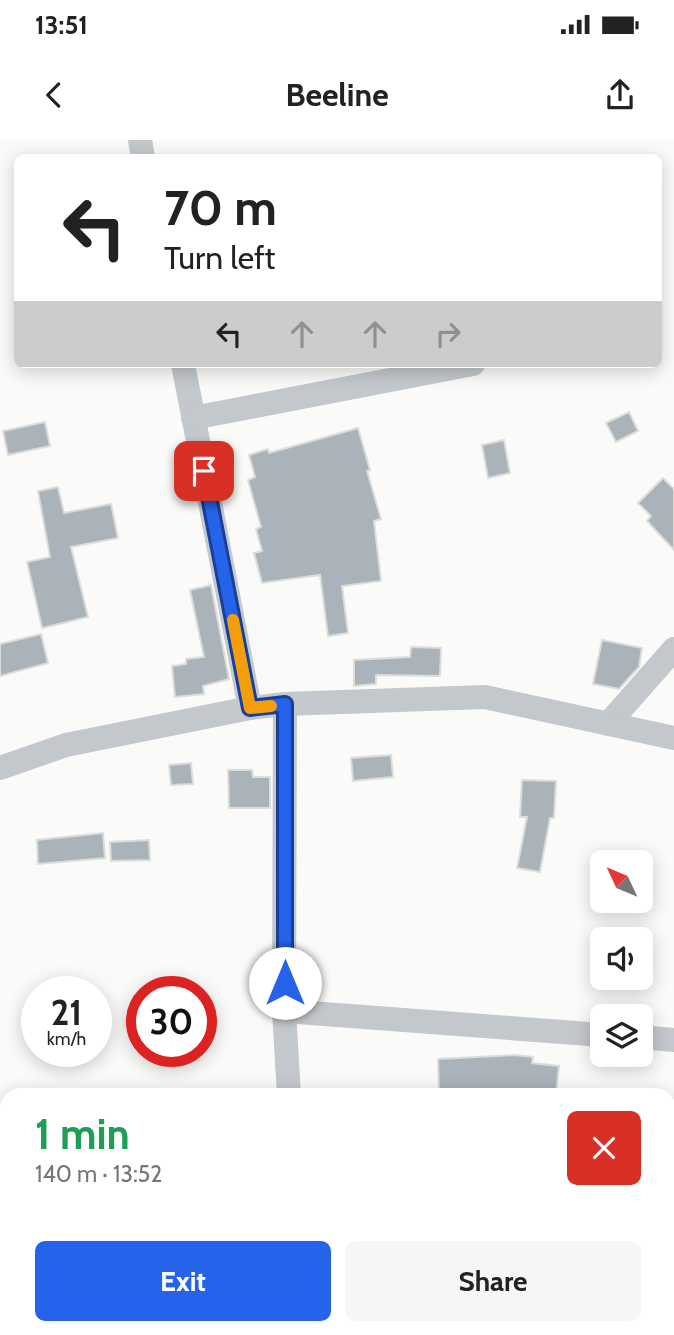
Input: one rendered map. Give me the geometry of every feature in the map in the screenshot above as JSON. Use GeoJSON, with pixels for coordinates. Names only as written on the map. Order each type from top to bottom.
{"type":"FeatureCollection","features":[{"type":"Feature","properties":{"kind":"street"},"geometry":{"type":"LineString","coordinates":[[184,368],[250,708]]}},
{"type":"Feature","properties":{"kind":"street"},"geometry":{"type":"LineString","coordinates":[[193,418],[452,368]]}},
{"type":"Feature","properties":{"kind":"street"},"geometry":{"type":"LineString","coordinates":[[608,724],[674,649]]}},
{"type":"Feature","properties":{"kind":"street"},"geometry":{"type":"LineString","coordinates":[[0,768],[66,745],[250,708],[285,704],[485,697],[674,738]]}},
{"type":"Feature","properties":{"kind":"street"},"geometry":{"type":"LineString","coordinates":[[285,704],[284,1011],[289,1088]]}},
{"type":"Feature","properties":{"kind":"street"},"geometry":{"type":"LineString","coordinates":[[284,1011],[590,1034]]}},
{"type":"Feature","properties":{"kind":"street"},"geometry":{"type":"LineString","coordinates":[[653,1038],[674,1040]]}},
{"type":"Feature","properties":{"kind":"building"},"geometry":{"type":"Polygon","coordinates":[[[629,412],[638,431],[616,442],[606,423],[629,412]]]}},
{"type":"Feature","properties":{"kind":"building"},"geometry":{"type":"Polygon","coordinates":[[[45,422],[50,446],[8,455],[3,431],[45,422]]]}},
{"type":"Feature","properties":{"kind":"building"},"geometry":{"type":"Polygon","coordinates":[[[358,428],[381,519],[374,521],[381,581],[342,586],[348,633],[328,636],[320,575],[262,583],[254,553],[262,551],[256,529],[261,527],[248,480],[255,477],[249,455],[268,449],[269,453],[358,428]]]}},
{"type":"Feature","properties":{"kind":"building"},"geometry":{"type":"Polygon","coordinates":[[[504,440],[510,473],[488,478],[482,445],[504,440]]]}},
{"type":"Feature","properties":{"kind":"building"},"geometry":{"type":"Polygon","coordinates":[[[663,478],[674,489],[674,550],[647,521],[651,516],[638,503],[663,478]]]}},
{"type":"Feature","properties":{"kind":"building"},"geometry":{"type":"Polygon","coordinates":[[[58,487],[64,513],[111,504],[118,538],[71,547],[88,617],[42,628],[27,562],[50,557],[38,491],[58,487]]]}},
{"type":"Feature","properties":{"kind":"building"},"geometry":{"type":"Polygon","coordinates":[[[211,585],[229,679],[203,686],[204,694],[175,697],[172,666],[186,664],[186,659],[204,657],[190,590],[211,585]]]}},
{"type":"Feature","properties":{"kind":"building"},"geometry":{"type":"Polygon","coordinates":[[[41,634],[48,663],[0,676],[0,644],[41,634]]]}},
{"type":"Feature","properties":{"kind":"building"},"geometry":{"type":"Polygon","coordinates":[[[602,640],[642,648],[639,667],[619,689],[593,684],[602,640]]]}},
{"type":"Feature","properties":{"kind":"building"},"geometry":{"type":"Polygon","coordinates":[[[411,647],[441,648],[440,676],[376,675],[376,684],[354,686],[354,660],[410,657],[411,647]]]}},
{"type":"Feature","properties":{"kind":"building"},"geometry":{"type":"Polygon","coordinates":[[[391,755],[393,777],[353,781],[351,758],[391,755]]]}},
{"type":"Feature","properties":{"kind":"building"},"geometry":{"type":"Polygon","coordinates":[[[191,763],[193,784],[171,785],[169,765],[191,763]]]}},
{"type":"Feature","properties":{"kind":"building"},"geometry":{"type":"Polygon","coordinates":[[[228,770],[252,770],[253,777],[270,777],[270,808],[229,808],[228,770]]]}},
{"type":"Feature","properties":{"kind":"building"},"geometry":{"type":"Polygon","coordinates":[[[522,780],[556,781],[554,818],[550,818],[540,872],[517,868],[527,817],[520,817],[522,780]]]}},
{"type":"Feature","properties":{"kind":"building"},"geometry":{"type":"Polygon","coordinates":[[[103,833],[105,858],[38,864],[37,840],[103,833]]]}},
{"type":"Feature","properties":{"kind":"building"},"geometry":{"type":"Polygon","coordinates":[[[149,840],[150,860],[111,861],[110,842],[149,840]]]}},
{"type":"Feature","properties":{"kind":"building"},"geometry":{"type":"Polygon","coordinates":[[[514,1055],[533,1057],[532,1063],[559,1066],[557,1088],[439,1088],[438,1059],[514,1055]]]}},
{"type":"Feature","properties":{"kind":"slow traffic"},"geometry":{"type":"LineString","coordinates":[[233,620],[250,708],[271,706]]}},
{"type":"Feature","properties":{"kind":"route"},"geometry":{"type":"LineString","coordinates":[[204,471],[250,708],[285,704],[285,983]]}}]}
